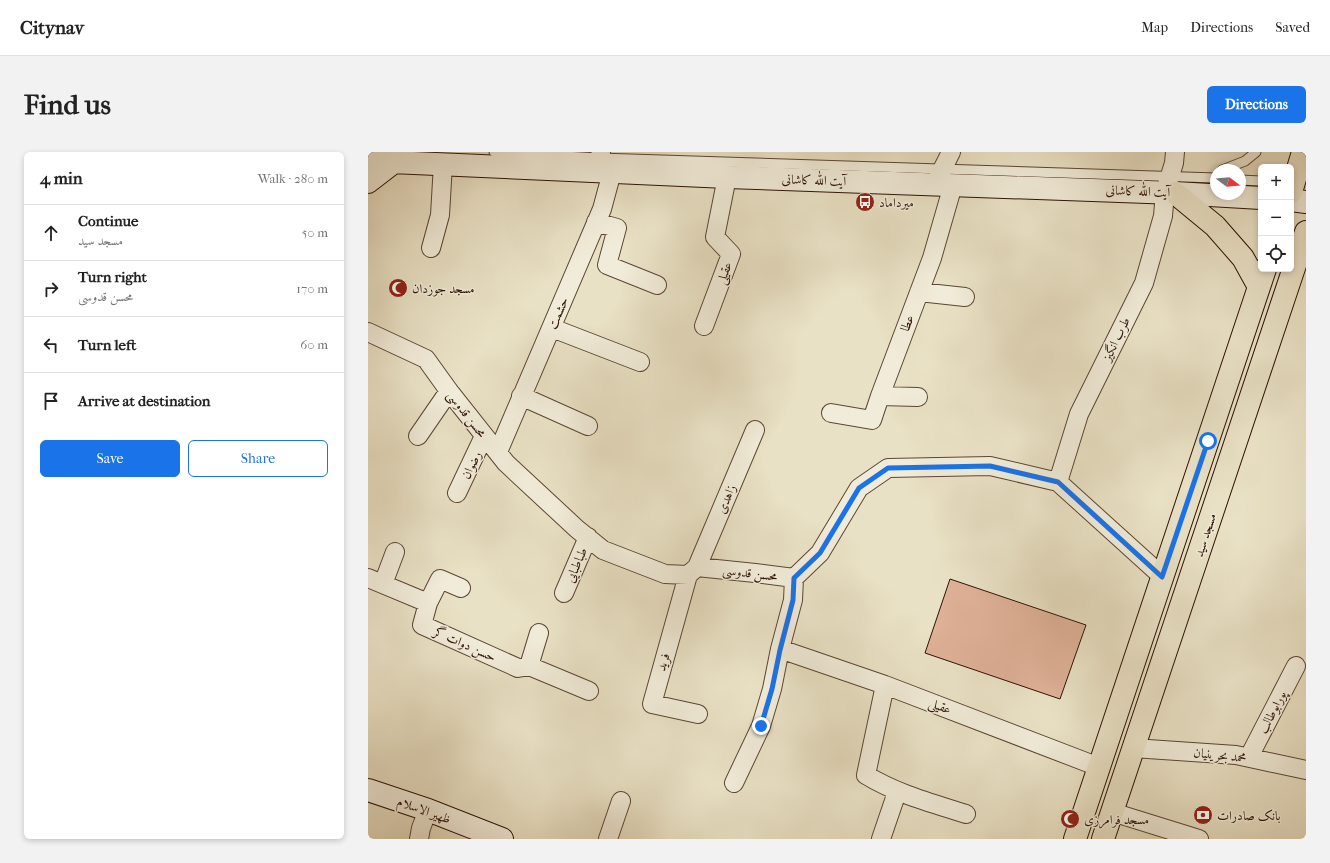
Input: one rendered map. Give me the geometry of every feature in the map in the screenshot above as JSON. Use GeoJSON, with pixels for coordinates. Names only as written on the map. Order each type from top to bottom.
{"type":"FeatureCollection","features":[{"type":"Feature","properties":{"kind":"main road"},"geometry":{"type":"LineString","coordinates":[[1303,152],[1295,188],[1306,202]]}},
{"type":"Feature","properties":{"kind":"main road","name":"آیت الله کاشانی"},"geometry":{"type":"LineString","coordinates":[[379,159],[443,164],[602,163],[727,177],[943,179],[1170,187],[1258,198]]}},
{"type":"Feature","properties":{"kind":"main road"},"geometry":{"type":"LineString","coordinates":[[368,182],[379,159]]}},
{"type":"Feature","properties":{"kind":"main road"},"geometry":{"type":"LineString","coordinates":[[1170,187],[1215,226],[1242,258],[1262,278]]}},
{"type":"Feature","properties":{"kind":"main road","name":"مسجد سید"},"geometry":{"type":"LineString","coordinates":[[1103,839],[1306,232]]}},
{"type":"Feature","properties":{"kind":"main road","name":"مسجد سید"},"geometry":{"type":"LineString","coordinates":[[1075,839],[1262,278]]}},
{"type":"Feature","properties":{"kind":"main road"},"geometry":{"type":"LineString","coordinates":[[1278,315],[1306,281]]}},
{"type":"Feature","properties":{"kind":"main road","name":"ظهیر الاسلام"},"geometry":{"type":"LineString","coordinates":[[368,790],[428,810],[502,839]]}},
{"type":"Feature","properties":{"kind":"street","name":"عطا"},"geometry":{"type":"LineString","coordinates":[[831,412],[872,420],[932,258],[943,179],[950,152]]}},
{"type":"Feature","properties":{"kind":"street","name":"طرب انگیز"},"geometry":{"type":"LineString","coordinates":[[1058,482],[1079,414],[1144,283],[1170,187],[1175,152]]}},
{"type":"Feature","properties":{"kind":"street","name":"حشمت"},"geometry":{"type":"LineString","coordinates":[[498,452],[602,209],[602,163]]}},
{"type":"Feature","properties":{"kind":"street"},"geometry":{"type":"LineString","coordinates":[[431,248],[440,215],[443,164]]}},
{"type":"Feature","properties":{"kind":"street","name":"عقیلی"},"geometry":{"type":"LineString","coordinates":[[704,326],[731,254],[715,237],[727,177]]}},
{"type":"Feature","properties":{"kind":"street"},"geometry":{"type":"LineString","coordinates":[[596,222],[618,228],[607,265],[657,285]]}},
{"type":"Feature","properties":{"kind":"street"},"geometry":{"type":"LineString","coordinates":[[919,292],[965,297]]}},
{"type":"Feature","properties":{"kind":"street"},"geometry":{"type":"LineString","coordinates":[[552,328],[640,362]]}},
{"type":"Feature","properties":{"kind":"street","name":"محسن قدوسی"},"geometry":{"type":"LineString","coordinates":[[368,332],[426,359],[449,391],[506,463],[577,529],[603,550],[665,574],[692,571],[794,578],[820,553],[859,488],[888,468],[990,466],[1058,482],[1162,577]]}},
{"type":"Feature","properties":{"kind":"street"},"geometry":{"type":"LineString","coordinates":[[418,436],[449,391]]}},
{"type":"Feature","properties":{"kind":"street"},"geometry":{"type":"LineString","coordinates":[[521,396],[588,426]]}},
{"type":"Feature","properties":{"kind":"street"},"geometry":{"type":"LineString","coordinates":[[880,396],[918,398]]}},
{"type":"Feature","properties":{"kind":"street","name":"زاهدی"},"geometry":{"type":"LineString","coordinates":[[692,571],[754,430]]}},
{"type":"Feature","properties":{"kind":"street","name":"رضوان"},"geometry":{"type":"LineString","coordinates":[[457,493],[484,436]]}},
{"type":"Feature","properties":{"kind":"street","name":"طباطبایی"},"geometry":{"type":"LineString","coordinates":[[564,593],[588,537]]}},
{"type":"Feature","properties":{"kind":"street"},"geometry":{"type":"LineString","coordinates":[[395,552],[375,581],[428,603],[440,579],[461,588]]}},
{"type":"Feature","properties":{"kind":"street","name":"فرید"},"geometry":{"type":"LineString","coordinates":[[692,571],[652,704],[698,714]]}},
{"type":"Feature","properties":{"kind":"street"},"geometry":{"type":"LineString","coordinates":[[734,783],[761,726],[772,689],[793,600],[794,578]]}},
{"type":"Feature","properties":{"kind":"street","name":"حسن دوات گر"},"geometry":{"type":"LineString","coordinates":[[428,603],[422,625],[518,668],[529,666],[589,691]]}},
{"type":"Feature","properties":{"kind":"street"},"geometry":{"type":"LineString","coordinates":[[529,666],[539,633]]}},
{"type":"Feature","properties":{"kind":"street","name":"عقیلی"},"geometry":{"type":"LineString","coordinates":[[780,650],[885,685],[1099,767]]}},
{"type":"Feature","properties":{"kind":"street","name":"پورابوطالب"},"geometry":{"type":"LineString","coordinates":[[1249,757],[1296,666]]}},
{"type":"Feature","properties":{"kind":"street"},"geometry":{"type":"LineString","coordinates":[[885,685],[866,774],[897,792],[966,814]]}},
{"type":"Feature","properties":{"kind":"street","name":"محمد بحرینیان"},"geometry":{"type":"LineString","coordinates":[[1134,748],[1230,754],[1306,770]]}},
{"type":"Feature","properties":{"kind":"street"},"geometry":{"type":"LineString","coordinates":[[881,839],[897,792]]}},
{"type":"Feature","properties":{"kind":"street"},"geometry":{"type":"LineString","coordinates":[[608,839],[621,801]]}},
{"type":"Feature","properties":{"kind":"street"},"geometry":{"type":"LineString","coordinates":[[419,839],[421,828],[428,810]]}},
{"type":"Feature","properties":{"kind":"street"},"geometry":{"type":"LineString","coordinates":[[1112,812],[1199,839]]}},
{"type":"Feature","properties":{"kind":"lane","name":"آیت الله کاشانی"},"geometry":{"type":"LineString","coordinates":[[494,152],[602,163],[943,179]]}},
{"type":"Feature","properties":{"kind":"lane"},"geometry":{"type":"LineString","coordinates":[[1237,164],[1245,161],[1256,152]]}},
{"type":"Feature","properties":{"kind":"lane"},"geometry":{"type":"LineString","coordinates":[[1202,178],[1210,175]]}},
{"type":"Feature","properties":{"kind":"lane","name":"آیت الله کاشانی"},"geometry":{"type":"LineString","coordinates":[[1170,187],[1202,178],[1210,178]]}},
{"type":"Feature","properties":{"kind":"lane"},"geometry":{"type":"LineString","coordinates":[[1246,180],[1258,181]]}},
{"type":"Feature","properties":{"kind":"building"},"geometry":{"type":"Polygon","coordinates":[[[950,579],[1086,625],[1060,699],[925,653],[950,579]]]}},
{"type":"Feature","properties":{"kind":"place","name":"میرداماد"},"geometry":{"type":"Point","coordinates":[865,202]}},
{"type":"Feature","properties":{"kind":"place","name":"مسجد جوزدان"},"geometry":{"type":"Point","coordinates":[398,288]}},
{"type":"Feature","properties":{"kind":"place","name":"بانک صادرات"},"geometry":{"type":"Point","coordinates":[1203,815]}},
{"type":"Feature","properties":{"kind":"place","name":"مسجد فرامرزی"},"geometry":{"type":"Point","coordinates":[1070,819]}},
{"type":"Feature","properties":{"kind":"route"},"geometry":{"type":"LineString","coordinates":[[761,726],[772,689],[793,600],[794,578],[820,553],[859,488],[888,468],[990,466],[1058,482],[1162,577],[1208,441]]}}]}
